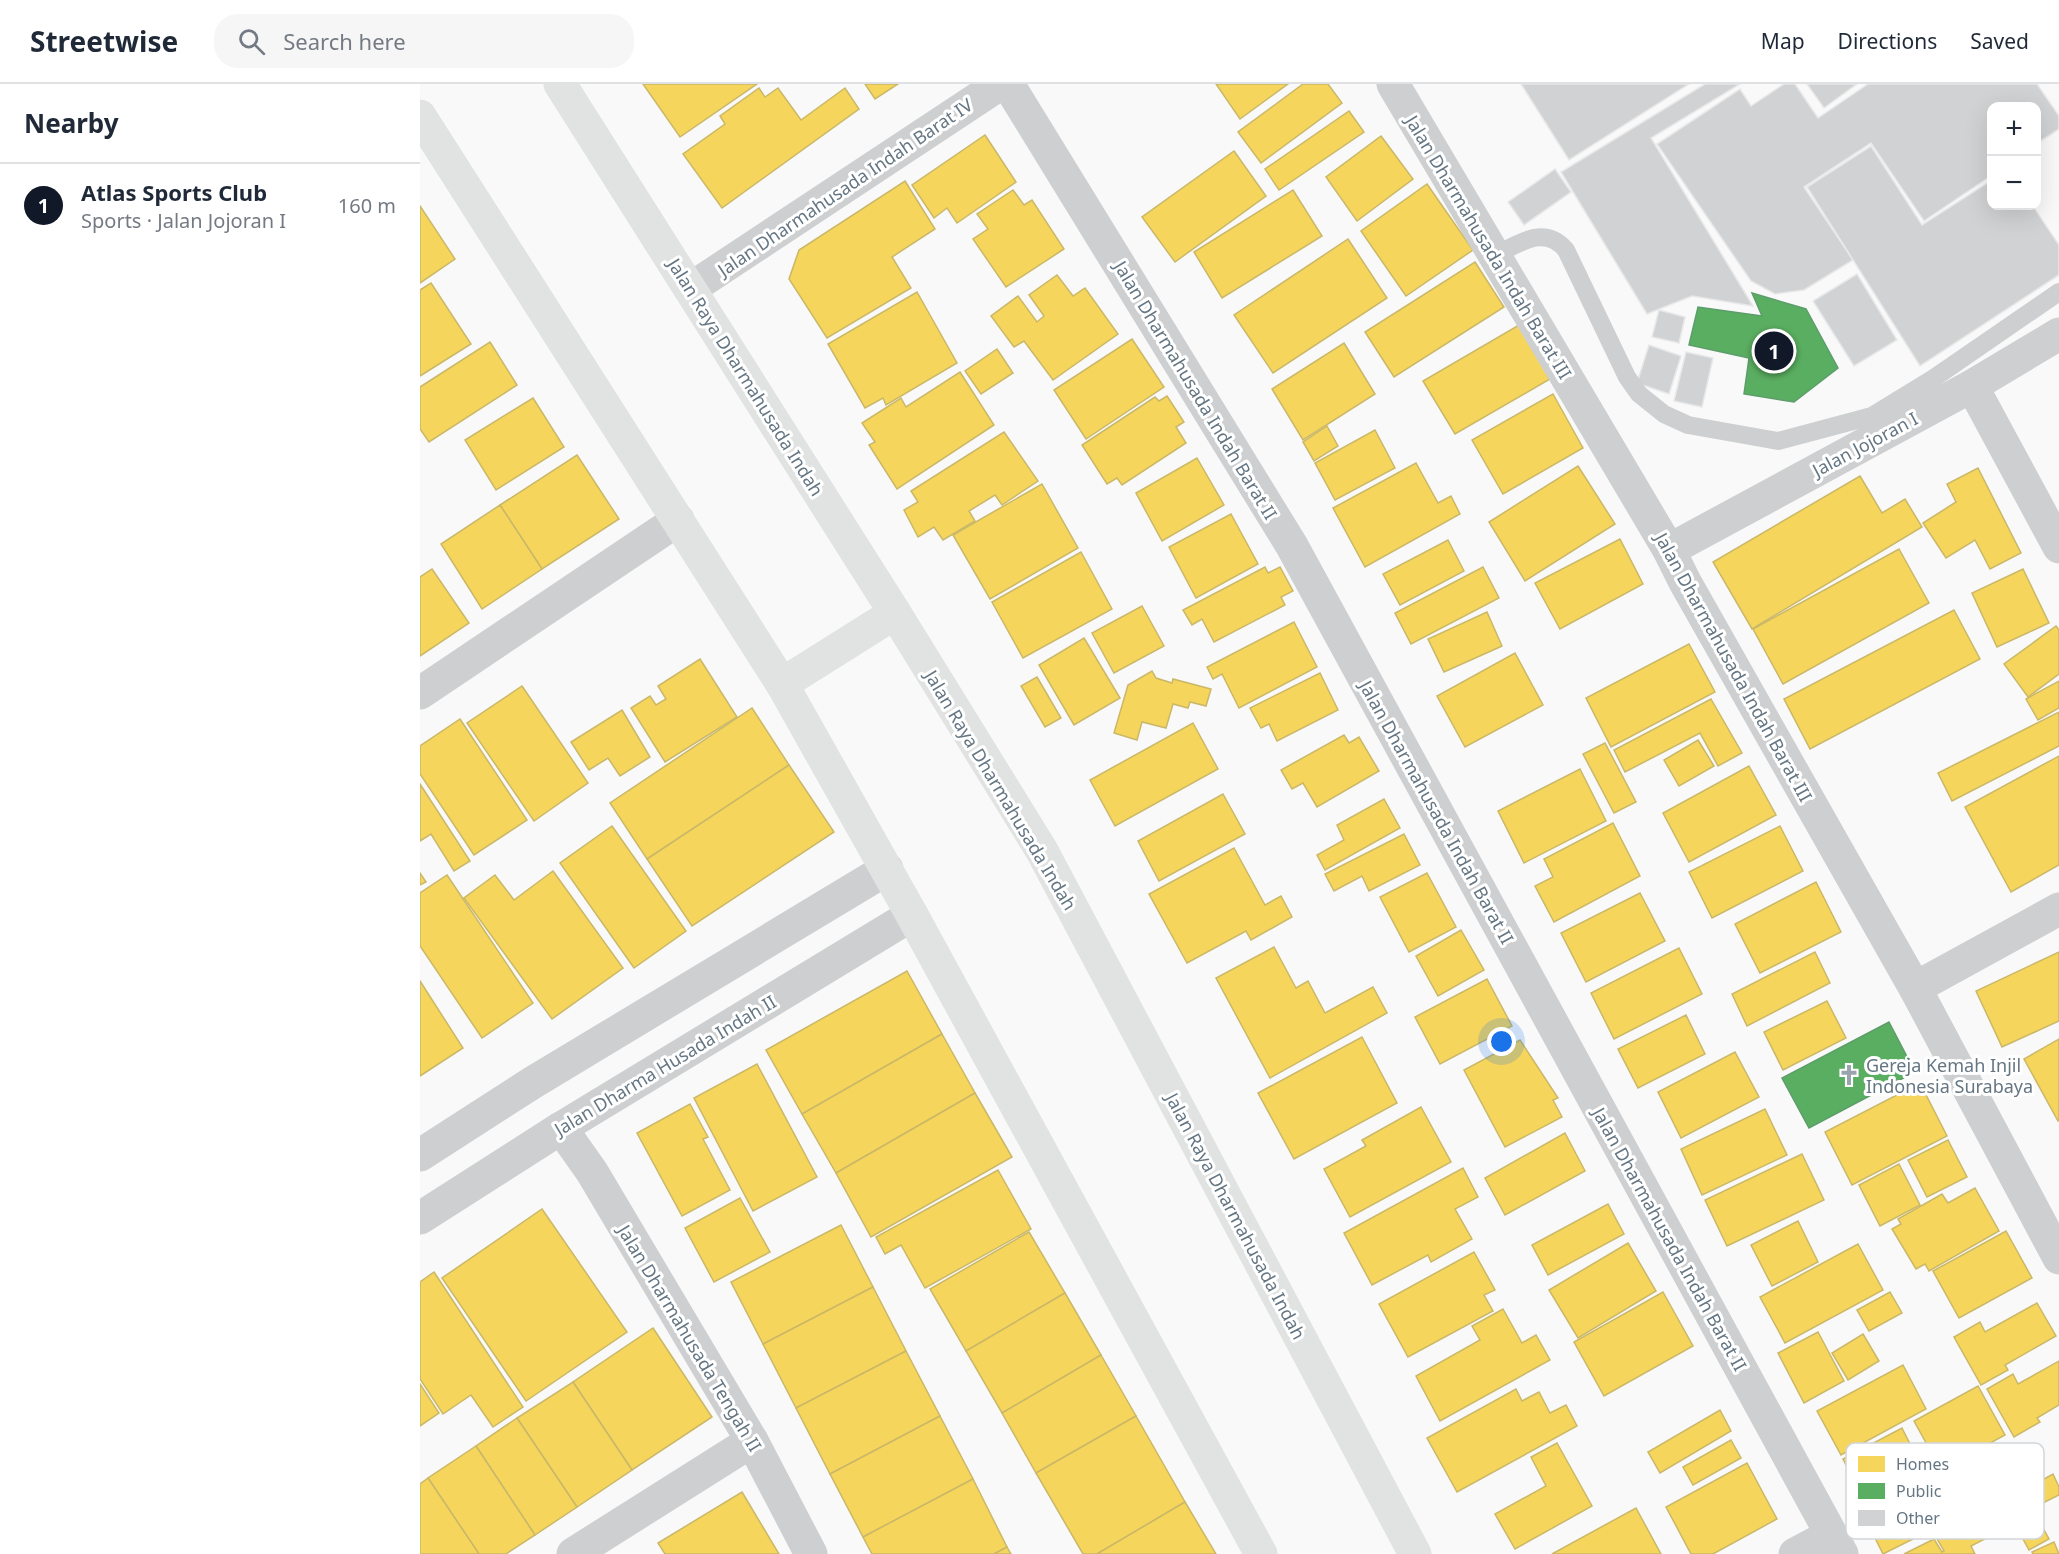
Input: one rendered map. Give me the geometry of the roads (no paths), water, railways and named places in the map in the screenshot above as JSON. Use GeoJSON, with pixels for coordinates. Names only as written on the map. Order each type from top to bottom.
{"type":"FeatureCollection","features":[{"type":"Feature","properties":{"kind":"main road","name":"Jalan Raya Dharmahusada Indah"},"geometry":{"type":"LineString","coordinates":[[560,84],[895,613],[1042,851],[1415,1554]]}},
{"type":"Feature","properties":{"kind":"main road"},"geometry":{"type":"LineString","coordinates":[[420,116],[782,684],[912,915],[1261,1554]]}},
{"type":"Feature","properties":{"kind":"main road"},"geometry":{"type":"LineString","coordinates":[[782,684],[895,613]]}},
{"type":"Feature","properties":{"kind":"street","name":"Jalan Dharmahusada Indah Barat IV"},"geometry":{"type":"LineString","coordinates":[[690,289],[1000,84]]}},
{"type":"Feature","properties":{"kind":"street","name":"Jalan Dharmahusada Indah Barat II"},"geometry":{"type":"LineString","coordinates":[[1008,84],[1292,546],[1837,1544]]}},
{"type":"Feature","properties":{"kind":"street","name":"Jalan Dharmahusada Indah Barat III"},"geometry":{"type":"LineString","coordinates":[[1393,84],[1669,550],[1690,592],[1915,988],[2059,1258]]}},
{"type":"Feature","properties":{"kind":"street","name":"Jalan Jojoran I"},"geometry":{"type":"LineString","coordinates":[[1669,550],[1972,386],[2059,334]]}},
{"type":"Feature","properties":{"kind":"street"},"geometry":{"type":"LineString","coordinates":[[1972,386],[2059,547]]}},
{"type":"Feature","properties":{"kind":"street"},"geometry":{"type":"LineString","coordinates":[[420,693],[678,520]]}},
{"type":"Feature","properties":{"kind":"street"},"geometry":{"type":"LineString","coordinates":[[420,1155],[532,1083],[886,869]]}},
{"type":"Feature","properties":{"kind":"street"},"geometry":{"type":"LineString","coordinates":[[1915,988],[2059,909]]}},
{"type":"Feature","properties":{"kind":"street","name":"Jalan Dharma Husada Indah II"},"geometry":{"type":"LineString","coordinates":[[420,1218],[561,1128],[912,915]]}},
{"type":"Feature","properties":{"kind":"street","name":"Jalan Dharmahusada Tengah II"},"geometry":{"type":"LineString","coordinates":[[561,1128],[592,1172],[752,1441],[811,1554]]}},
{"type":"Feature","properties":{"kind":"street"},"geometry":{"type":"LineString","coordinates":[[573,1554],[752,1441]]}},
{"type":"Feature","properties":{"kind":"street"},"geometry":{"type":"LineString","coordinates":[[1795,1554],[1837,1544]]}},
{"type":"Feature","properties":{"kind":"lane"},"geometry":{"type":"LineString","coordinates":[[1494,256],[1536,236],[1546,236],[1556,241],[1566,250],[1627,377],[1639,394],[1664,414],[1688,425],[1778,441],[1872,416],[1934,378],[2059,292]]}},
{"type":"Feature","properties":{"kind":"place","name":"Atlas Sports Club"},"geometry":{"type":"Point","coordinates":[1774,351]}},
{"type":"Feature","properties":{"kind":"place","name":"Gereja Kemah Injil Indonesia Surabaya"},"geometry":{"type":"Point","coordinates":[1849,1075]}}]}
